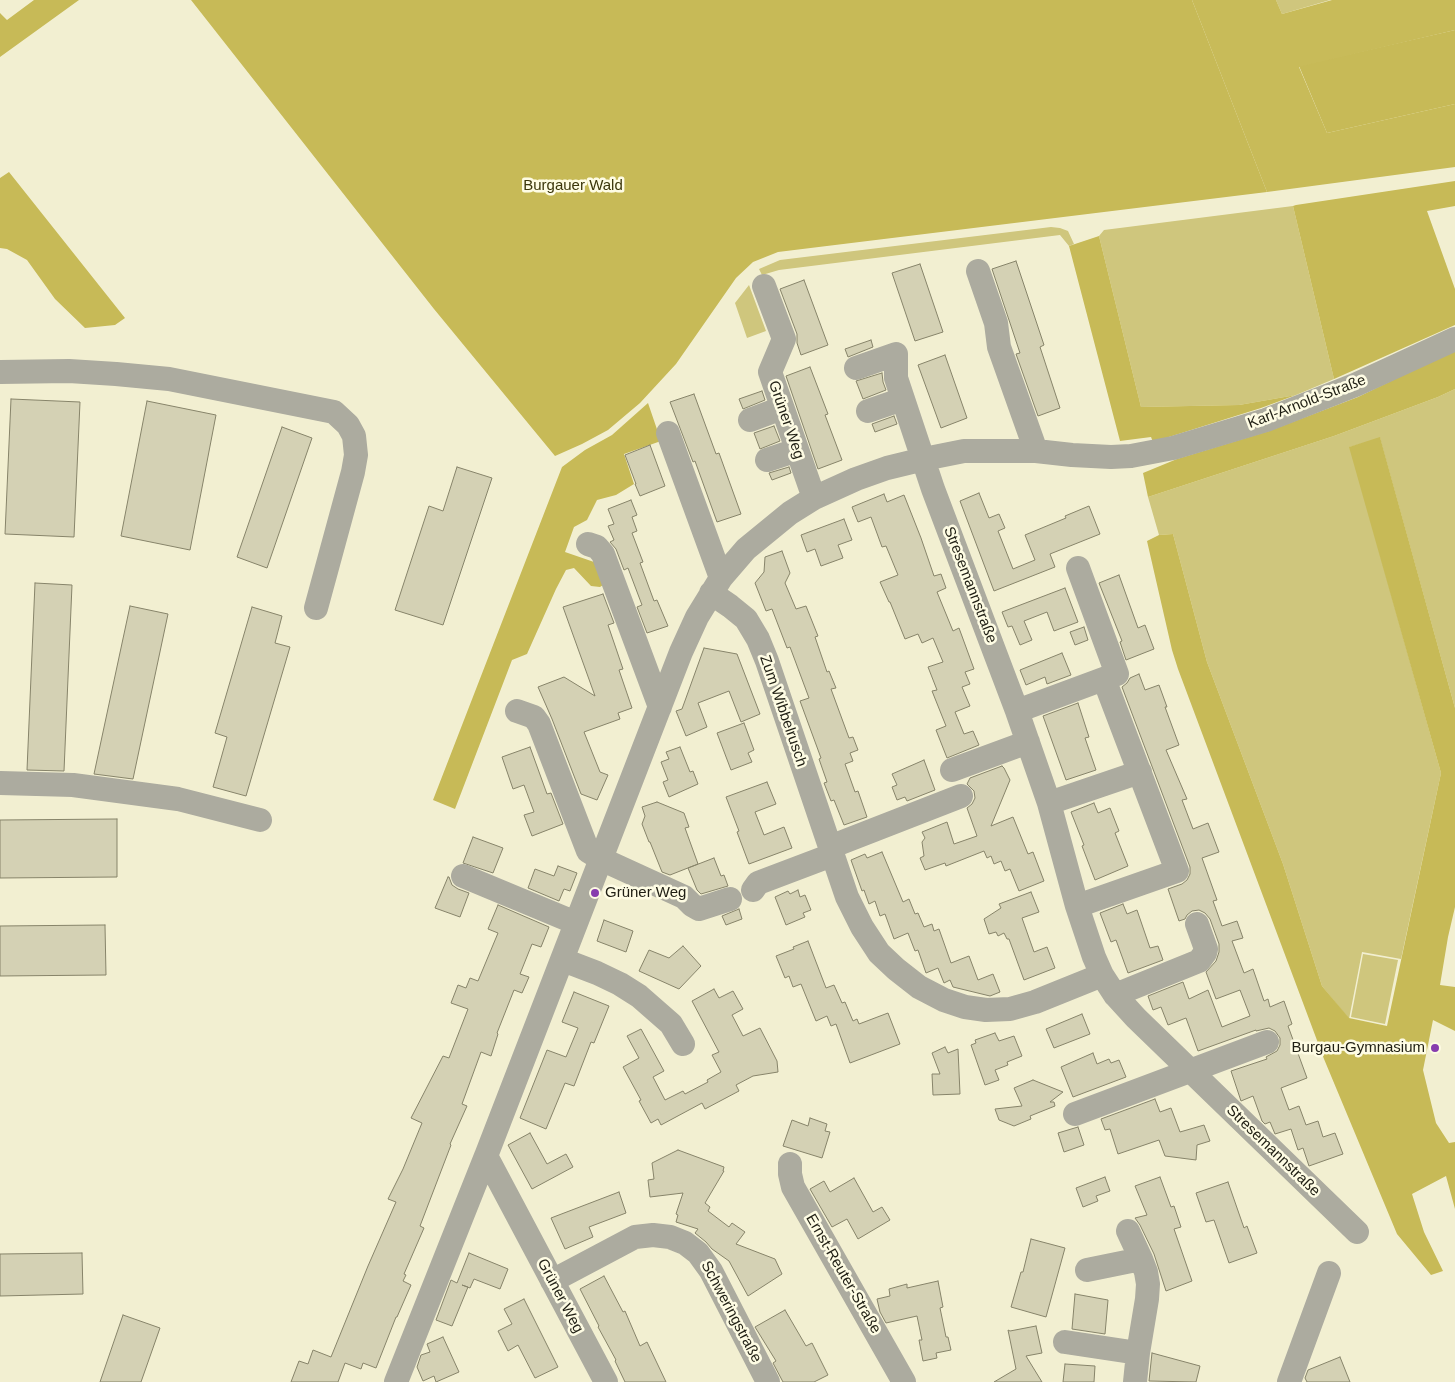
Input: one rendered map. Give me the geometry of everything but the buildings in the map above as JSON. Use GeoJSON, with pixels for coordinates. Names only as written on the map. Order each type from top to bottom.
{"type":"FeatureCollection","features":[{"type":"Feature","properties":{"kind":"street"},"geometry":{"type":"LineString","coordinates":[[396,1382],[563,960],[681,652],[697,617],[716,585],[746,548],[790,513],[814,498],[856,479],[887,468],[964,451],[1036,451],[998,347],[996,323],[978,271]]}},
{"type":"Feature","properties":{"kind":"street","name":"Grüner Weg"},"geometry":{"type":"LineString","coordinates":[[764,286],[784,339],[770,372],[814,498]]}},
{"type":"Feature","properties":{"kind":"street","name":"Karl-Arnold-Straße"},"geometry":{"type":"LineString","coordinates":[[1036,451],[1111,457],[1174,448],[1266,420],[1355,385],[1455,339]]}},
{"type":"Feature","properties":{"kind":"street"},"geometry":{"type":"LineString","coordinates":[[856,368],[896,354],[896,378],[924,459]]}},
{"type":"Feature","properties":{"kind":"street"},"geometry":{"type":"LineString","coordinates":[[0,372],[69,371],[169,379],[334,412],[348,425],[354,436],[356,455],[316,608]]}},
{"type":"Feature","properties":{"kind":"street"},"geometry":{"type":"LineString","coordinates":[[868,412],[903,399]]}},
{"type":"Feature","properties":{"kind":"street"},"geometry":{"type":"LineString","coordinates":[[750,420],[782,408]]}},
{"type":"Feature","properties":{"kind":"street"},"geometry":{"type":"LineString","coordinates":[[668,433],[716,585]]}},
{"type":"Feature","properties":{"kind":"street"},"geometry":{"type":"LineString","coordinates":[[767,460],[797,450]]}},
{"type":"Feature","properties":{"kind":"street","name":"Stresemannstraße"},"geometry":{"type":"LineString","coordinates":[[924,459],[1050,803],[1077,906],[1094,958],[1108,985],[1136,1018],[1188,1071],[1357,1232]]}},
{"type":"Feature","properties":{"kind":"street"},"geometry":{"type":"LineString","coordinates":[[588,544],[597,547],[603,554],[660,707]]}},
{"type":"Feature","properties":{"kind":"street"},"geometry":{"type":"LineString","coordinates":[[1017,711],[1117,674],[1078,568]]}},
{"type":"Feature","properties":{"kind":"street","name":"Zum Wibbelrusch"},"geometry":{"type":"LineString","coordinates":[[716,585],[730,606],[746,619],[758,639],[847,897],[862,927],[879,953],[919,987],[944,1000],[965,1007],[986,1010],[1010,1008],[1108,985]]}},
{"type":"Feature","properties":{"kind":"street"},"geometry":{"type":"LineString","coordinates":[[1077,906],[1176,871],[1104,679]]}},
{"type":"Feature","properties":{"kind":"street"},"geometry":{"type":"LineString","coordinates":[[517,711],[534,717],[539,724],[588,851],[601,859],[684,897],[692,906],[701,909],[730,899]]}},
{"type":"Feature","properties":{"kind":"street"},"geometry":{"type":"LineString","coordinates":[[952,770],[1028,742]]}},
{"type":"Feature","properties":{"kind":"street"},"geometry":{"type":"LineString","coordinates":[[1050,803],[1140,772]]}},
{"type":"Feature","properties":{"kind":"street"},"geometry":{"type":"LineString","coordinates":[[0,784],[73,785],[178,798],[260,820]]}},
{"type":"Feature","properties":{"kind":"street"},"geometry":{"type":"LineString","coordinates":[[753,890],[758,883],[961,796]]}},
{"type":"Feature","properties":{"kind":"street"},"geometry":{"type":"LineString","coordinates":[[463,876],[576,923]]}},
{"type":"Feature","properties":{"kind":"street"},"geometry":{"type":"LineString","coordinates":[[1108,985],[1199,961],[1206,949],[1197,924]]}},
{"type":"Feature","properties":{"kind":"street"},"geometry":{"type":"LineString","coordinates":[[563,960],[613,980],[639,996],[671,1024],[683,1044]]}},
{"type":"Feature","properties":{"kind":"street"},"geometry":{"type":"LineString","coordinates":[[1075,1114],[1267,1042]]}},
{"type":"Feature","properties":{"kind":"street","name":"Grüner Weg"},"geometry":{"type":"LineString","coordinates":[[486,1156],[606,1382]]}},
{"type":"Feature","properties":{"kind":"street","name":"Ernst-Reuter-Straße"},"geometry":{"type":"LineString","coordinates":[[790,1164],[793,1186],[904,1382]]}},
{"type":"Feature","properties":{"kind":"street"},"geometry":{"type":"LineString","coordinates":[[1128,1231],[1141,1258],[1148,1284],[1135,1382]]}},
{"type":"Feature","properties":{"kind":"street","name":"Schweringstraße"},"geometry":{"type":"LineString","coordinates":[[552,1281],[635,1237],[653,1235],[670,1237],[685,1243],[698,1253],[710,1271],[768,1382]]}},
{"type":"Feature","properties":{"kind":"street"},"geometry":{"type":"LineString","coordinates":[[1087,1270],[1141,1258]]}},
{"type":"Feature","properties":{"kind":"street"},"geometry":{"type":"LineString","coordinates":[[1288,1382],[1329,1273]]}},
{"type":"Feature","properties":{"kind":"street"},"geometry":{"type":"LineString","coordinates":[[1066,1342],[1138,1353]]}},
{"type":"Feature","properties":{"kind":"shaded area"},"geometry":{"type":"Polygon","coordinates":[[[1192,0],[1276,0],[1282,14],[1332,0],[1455,0],[1455,30],[1299,67],[1327,133],[1455,104],[1455,167],[1267,192],[1192,0]]]}},
{"type":"Feature","properties":{"kind":"shaded area"},"geometry":{"type":"Polygon","coordinates":[[[1276,0],[1330,0],[1282,14],[1276,0]]]}},
{"type":"Feature","properties":{"kind":"shaded area"},"geometry":{"type":"Polygon","coordinates":[[[1293,206],[1334,379],[1296,395],[1239,405],[1141,407],[1099,236],[1104,230],[1293,206]]]}},
{"type":"Feature","properties":{"kind":"shaded area"},"geometry":{"type":"Polygon","coordinates":[[[1051,227],[1068,231],[1074,244],[1069,246],[1060,235],[779,270],[762,275],[759,269],[780,260],[1051,227]]]}},
{"type":"Feature","properties":{"kind":"shaded area"},"geometry":{"type":"Polygon","coordinates":[[[749,285],[766,331],[747,338],[735,303],[749,285]]]}},
{"type":"Feature","properties":{"kind":"shaded area"},"geometry":{"type":"Polygon","coordinates":[[[1455,389],[1455,708],[1380,438],[1350,447],[1441,773],[1401,959],[1362,952],[1349,1019],[1322,986],[1283,864],[1207,662],[1173,534],[1159,535],[1148,497],[1334,436],[1455,389]]]}},
{"type":"Feature","properties":{"kind":"shaded area"},"geometry":{"type":"Polygon","coordinates":[[[1363,954],[1398,960],[1385,1024],[1351,1017],[1363,954]]]}},
{"type":"Feature","properties":{"kind":"green space"},"geometry":{"type":"Polygon","coordinates":[[[34,0],[79,0],[0,57],[0,13],[7,20],[34,0]]]}},
{"type":"Feature","properties":{"kind":"green space","name":"Burgauer Wald"},"geometry":{"type":"Polygon","coordinates":[[[191,0],[1192,0],[1267,192],[778,252],[753,262],[736,278],[676,364],[640,403],[608,430],[555,456],[434,309],[191,0]]]}},
{"type":"Feature","properties":{"kind":"green space"},"geometry":{"type":"Polygon","coordinates":[[[1455,30],[1455,104],[1327,133],[1299,66],[1455,30]]]}},
{"type":"Feature","properties":{"kind":"green space"},"geometry":{"type":"Polygon","coordinates":[[[9,172],[125,318],[115,325],[85,328],[55,299],[27,260],[7,249],[0,248],[0,178],[9,172]]]}},
{"type":"Feature","properties":{"kind":"green space"},"geometry":{"type":"Polygon","coordinates":[[[1455,181],[1455,206],[1427,211],[1455,289],[1455,325],[1334,379],[1293,206],[1455,181]]]}},
{"type":"Feature","properties":{"kind":"green space"},"geometry":{"type":"Polygon","coordinates":[[[1099,236],[1141,407],[1239,405],[1296,395],[1153,442],[1151,437],[1120,441],[1069,246],[1099,236]]]}},
{"type":"Feature","properties":{"kind":"green space"},"geometry":{"type":"Polygon","coordinates":[[[1455,350],[1455,389],[1334,436],[1148,497],[1143,473],[1177,459],[1269,431],[1358,397],[1455,350]]]}},
{"type":"Feature","properties":{"kind":"green space"},"geometry":{"type":"Polygon","coordinates":[[[648,403],[661,441],[624,454],[634,484],[616,495],[597,500],[587,520],[574,527],[565,552],[594,562],[606,583],[600,587],[591,586],[574,568],[566,570],[527,654],[512,660],[455,809],[433,800],[562,467],[585,450],[612,435],[648,403]]]}},
{"type":"Feature","properties":{"kind":"green space"},"geometry":{"type":"Polygon","coordinates":[[[1380,437],[1455,708],[1455,907],[1440,985],[1455,987],[1455,1031],[1433,1020],[1423,1070],[1436,1123],[1449,1143],[1455,1142],[1455,1209],[1446,1176],[1412,1194],[1424,1232],[1443,1271],[1431,1275],[1397,1234],[1324,1059],[1178,669],[1147,541],[1159,535],[1173,534],[1207,662],[1283,864],[1322,986],[1349,1018],[1387,1026],[1441,773],[1349,447],[1380,437]]]}},
{"type":"Feature","properties":{"kind":"place","name":"Grüner Weg"},"geometry":{"type":"Point","coordinates":[595,893]}},
{"type":"Feature","properties":{"kind":"place","name":"Burgau-Gymnasium"},"geometry":{"type":"Point","coordinates":[1435,1048]}}]}
